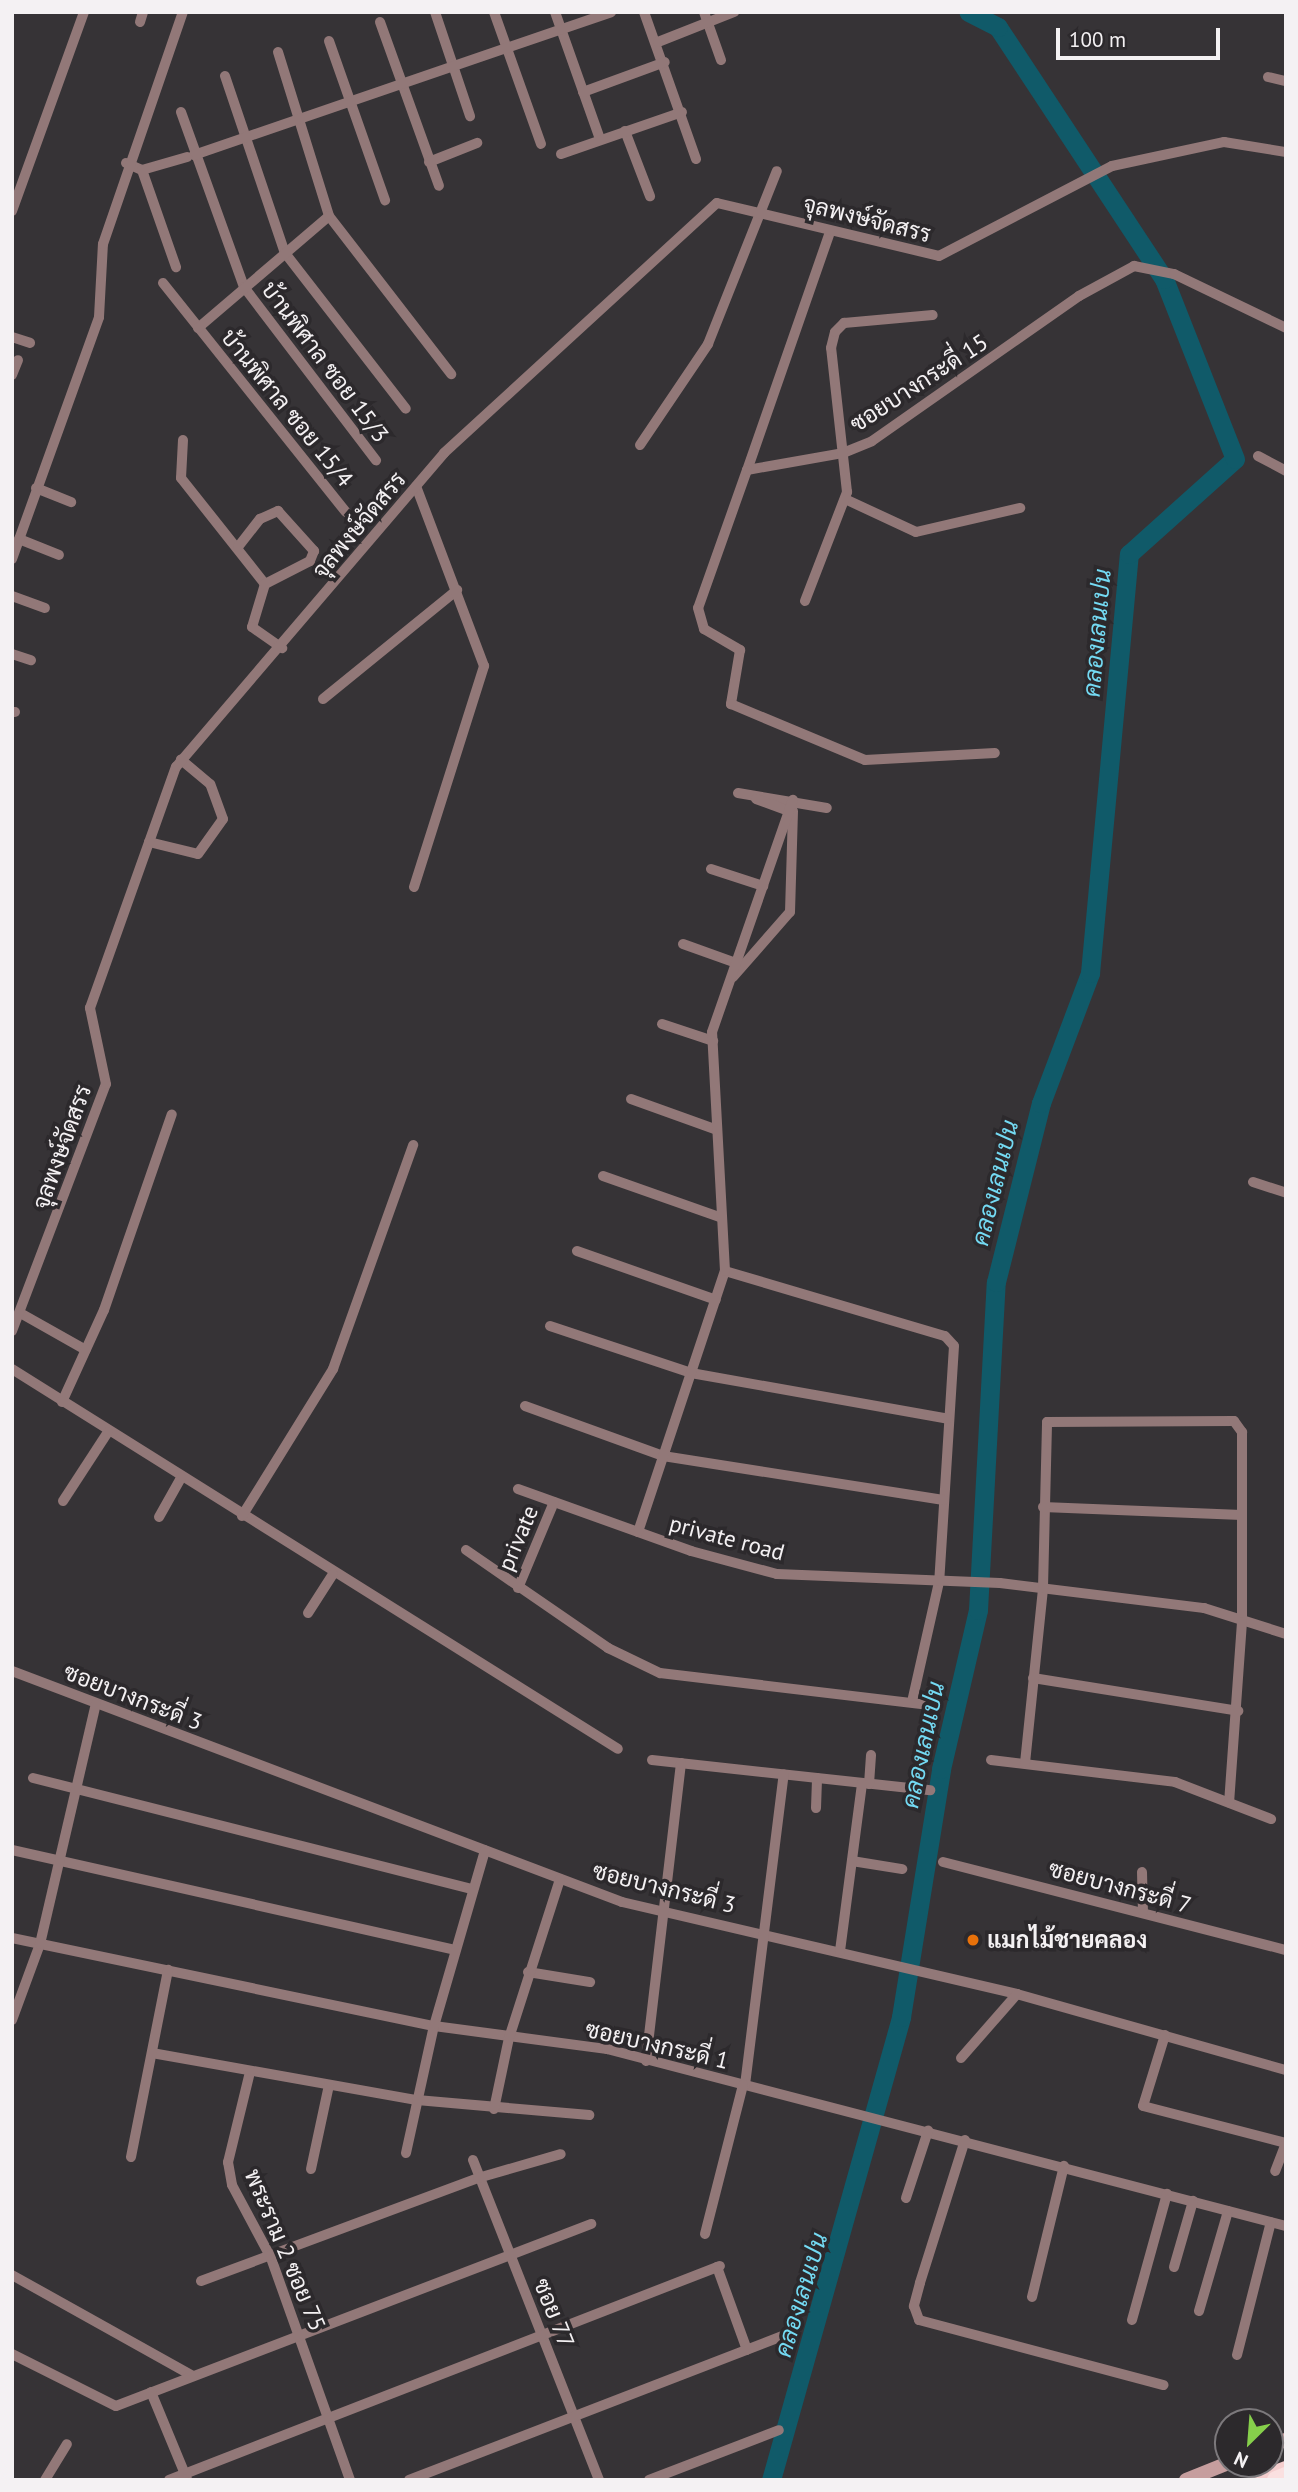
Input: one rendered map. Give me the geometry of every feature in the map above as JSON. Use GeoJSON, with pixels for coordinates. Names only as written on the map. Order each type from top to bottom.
{"type":"FeatureCollection","features":[{"type":"Feature","properties":{"kind":"highway"},"geometry":{"type":"LineString","coordinates":[[1256,2480],[1286,2469]]}},
{"type":"Feature","properties":{"kind":"highway"},"geometry":{"type":"LineString","coordinates":[[1276,2480],[1286,2476]]}},
{"type":"Feature","properties":{"kind":"main road"},"geometry":{"type":"LineString","coordinates":[[1186,2480],[1214,2469]]}},
{"type":"Feature","properties":{"kind":"street"},"geometry":{"type":"LineString","coordinates":[[12,211],[84,12]]}},
{"type":"Feature","properties":{"kind":"street"},"geometry":{"type":"LineString","coordinates":[[12,559],[99,317],[100,256],[126,163],[183,12]]}},
{"type":"Feature","properties":{"kind":"street"},"geometry":{"type":"LineString","coordinates":[[435,12],[470,116]]}},
{"type":"Feature","properties":{"kind":"street"},"geometry":{"type":"LineString","coordinates":[[494,12],[505,51],[541,144]]}},
{"type":"Feature","properties":{"kind":"street"},"geometry":{"type":"LineString","coordinates":[[555,12],[600,139]]}},
{"type":"Feature","properties":{"kind":"street"},"geometry":{"type":"LineString","coordinates":[[126,163],[142,170],[190,156],[298,117],[562,32],[611,12]]}},
{"type":"Feature","properties":{"kind":"street"},"geometry":{"type":"LineString","coordinates":[[644,12],[665,62],[696,159]]}},
{"type":"Feature","properties":{"kind":"street"},"geometry":{"type":"LineString","coordinates":[[704,12],[722,60]]}},
{"type":"Feature","properties":{"kind":"street"},"geometry":{"type":"LineString","coordinates":[[657,42],[734,12]]}},
{"type":"Feature","properties":{"kind":"street"},"geometry":{"type":"LineString","coordinates":[[380,22],[439,186]]}},
{"type":"Feature","properties":{"kind":"street"},"geometry":{"type":"LineString","coordinates":[[329,41],[348,102],[385,200]]}},
{"type":"Feature","properties":{"kind":"street"},"geometry":{"type":"LineString","coordinates":[[278,52],[329,216],[451,374]]}},
{"type":"Feature","properties":{"kind":"street"},"geometry":{"type":"LineString","coordinates":[[583,92],[665,62]]}},
{"type":"Feature","properties":{"kind":"street"},"geometry":{"type":"LineString","coordinates":[[225,76],[285,253],[406,409]]}},
{"type":"Feature","properties":{"kind":"street"},"geometry":{"type":"LineString","coordinates":[[1268,77],[1286,81]]}},
{"type":"Feature","properties":{"kind":"street","name":"บ้านพิศาล ซอย 15/3"},"geometry":{"type":"LineString","coordinates":[[181,111],[190,156],[244,288],[376,460]]}},
{"type":"Feature","properties":{"kind":"street"},"geometry":{"type":"LineString","coordinates":[[561,154],[682,112]]}},
{"type":"Feature","properties":{"kind":"street"},"geometry":{"type":"LineString","coordinates":[[625,131],[650,196]]}},
{"type":"Feature","properties":{"kind":"street","name":"จุลพงษ์จัดสรร"},"geometry":{"type":"LineString","coordinates":[[12,1331],[22,1314],[106,1084],[107,1068],[88,1020],[149,842],[181,760],[282,648],[416,486],[711,206],[762,212],[830,232],[947,255],[1088,176],[1112,166],[1224,142],[1286,152]]}},
{"type":"Feature","properties":{"kind":"street"},"geometry":{"type":"LineString","coordinates":[[429,162],[477,143]]}},
{"type":"Feature","properties":{"kind":"street"},"geometry":{"type":"LineString","coordinates":[[142,170],[176,267]]}},
{"type":"Feature","properties":{"kind":"street"},"geometry":{"type":"LineString","coordinates":[[640,445],[708,344],[776,171]]}},
{"type":"Feature","properties":{"kind":"street"},"geometry":{"type":"LineString","coordinates":[[198,328],[329,216]]}},
{"type":"Feature","properties":{"kind":"street"},"geometry":{"type":"LineString","coordinates":[[830,232],[698,608],[704,628],[740,650],[731,704],[865,760],[995,753]]}},
{"type":"Feature","properties":{"kind":"street","name":"ซอยบางกระดี่ 15"},"geometry":{"type":"LineString","coordinates":[[747,470],[843,453],[873,441],[1079,296],[1134,266],[1149,266],[1174,275],[1286,328]]}},
{"type":"Feature","properties":{"kind":"street","name":"บ้านพิศาล ซอย 15/4"},"geometry":{"type":"LineString","coordinates":[[163,283],[345,512]]}},
{"type":"Feature","properties":{"kind":"street"},"geometry":{"type":"LineString","coordinates":[[805,601],[819,551],[845,499],[843,453],[831,348],[838,326],[933,314]]}},
{"type":"Feature","properties":{"kind":"street"},"geometry":{"type":"LineString","coordinates":[[12,337],[30,343]]}},
{"type":"Feature","properties":{"kind":"street"},"geometry":{"type":"LineString","coordinates":[[12,375],[18,360]]}},
{"type":"Feature","properties":{"kind":"street"},"geometry":{"type":"LineString","coordinates":[[183,440],[179,474],[265,584]]}},
{"type":"Feature","properties":{"kind":"street"},"geometry":{"type":"LineString","coordinates":[[1258,456],[1286,471]]}},
{"type":"Feature","properties":{"kind":"street"},"geometry":{"type":"LineString","coordinates":[[414,887],[483,671],[457,590],[416,486]]}},
{"type":"Feature","properties":{"kind":"street"},"geometry":{"type":"LineString","coordinates":[[36,488],[71,502]]}},
{"type":"Feature","properties":{"kind":"street"},"geometry":{"type":"LineString","coordinates":[[845,499],[916,532],[1020,508]]}},
{"type":"Feature","properties":{"kind":"street"},"geometry":{"type":"LineString","coordinates":[[238,547],[260,519],[278,511],[314,551],[310,561],[265,584],[253,627],[282,648]]}},
{"type":"Feature","properties":{"kind":"street"},"geometry":{"type":"LineString","coordinates":[[19,539],[59,555]]}},
{"type":"Feature","properties":{"kind":"street"},"geometry":{"type":"LineString","coordinates":[[323,699],[457,590]]}},
{"type":"Feature","properties":{"kind":"street"},"geometry":{"type":"LineString","coordinates":[[12,596],[45,608]]}},
{"type":"Feature","properties":{"kind":"street"},"geometry":{"type":"LineString","coordinates":[[12,654],[31,660]]}},
{"type":"Feature","properties":{"kind":"street"},"geometry":{"type":"LineString","coordinates":[[149,842],[198,854],[223,819],[210,784],[181,760]]}},
{"type":"Feature","properties":{"kind":"street"},"geometry":{"type":"LineString","coordinates":[[789,810],[738,793],[793,800],[827,808]]}},
{"type":"Feature","properties":{"kind":"street"},"geometry":{"type":"LineString","coordinates":[[638,1532],[725,1271],[712,1041],[729,982],[793,800]]}},
{"type":"Feature","properties":{"kind":"street"},"geometry":{"type":"LineString","coordinates":[[729,982],[790,912],[793,800]]}},
{"type":"Feature","properties":{"kind":"street"},"geometry":{"type":"LineString","coordinates":[[710,869],[762,886]]}},
{"type":"Feature","properties":{"kind":"street"},"geometry":{"type":"LineString","coordinates":[[683,944],[736,963]]}},
{"type":"Feature","properties":{"kind":"street"},"geometry":{"type":"LineString","coordinates":[[663,1024],[712,1041]]}},
{"type":"Feature","properties":{"kind":"street"},"geometry":{"type":"LineString","coordinates":[[631,1099],[718,1130]]}},
{"type":"Feature","properties":{"kind":"street"},"geometry":{"type":"LineString","coordinates":[[62,1402],[86,1350],[172,1114]]}},
{"type":"Feature","properties":{"kind":"street"},"geometry":{"type":"LineString","coordinates":[[242,1516],[333,1369],[412,1145]]}},
{"type":"Feature","properties":{"kind":"street"},"geometry":{"type":"LineString","coordinates":[[603,1177],[722,1218]]}},
{"type":"Feature","properties":{"kind":"street"},"geometry":{"type":"LineString","coordinates":[[1253,1182],[1286,1193]]}},
{"type":"Feature","properties":{"kind":"street"},"geometry":{"type":"LineString","coordinates":[[577,1251],[716,1300]]}},
{"type":"Feature","properties":{"kind":"street"},"geometry":{"type":"LineString","coordinates":[[725,1271],[951,1340],[939,1581],[912,1702]]}},
{"type":"Feature","properties":{"kind":"street"},"geometry":{"type":"LineString","coordinates":[[22,1314],[86,1350]]}},
{"type":"Feature","properties":{"kind":"street"},"geometry":{"type":"LineString","coordinates":[[550,1326],[691,1373],[948,1419]]}},
{"type":"Feature","properties":{"kind":"street"},"geometry":{"type":"LineString","coordinates":[[12,1370],[333,1574],[618,1749]]}},
{"type":"Feature","properties":{"kind":"street"},"geometry":{"type":"LineString","coordinates":[[524,1406],[663,1456],[944,1500]]}},
{"type":"Feature","properties":{"kind":"street"},"geometry":{"type":"LineString","coordinates":[[1025,1763],[1043,1588],[1045,1426],[1050,1420],[1234,1421],[1242,1432],[1242,1622],[1238,1711],[1229,1803]]}},
{"type":"Feature","properties":{"kind":"street"},"geometry":{"type":"LineString","coordinates":[[63,1501],[108,1432]]}},
{"type":"Feature","properties":{"kind":"street"},"geometry":{"type":"LineString","coordinates":[[159,1517],[181,1478]]}},
{"type":"Feature","properties":{"kind":"street","name":"private road"},"geometry":{"type":"LineString","coordinates":[[518,1489],[638,1532],[777,1574],[1000,1583],[1043,1588]]}},
{"type":"Feature","properties":{"kind":"street","name":"private"},"geometry":{"type":"LineString","coordinates":[[518,1588],[554,1502]]}},
{"type":"Feature","properties":{"kind":"street"},"geometry":{"type":"LineString","coordinates":[[1043,1507],[1242,1515]]}},
{"type":"Feature","properties":{"kind":"street"},"geometry":{"type":"LineString","coordinates":[[466,1550],[608,1648],[660,1673],[938,1706]]}},
{"type":"Feature","properties":{"kind":"street"},"geometry":{"type":"LineString","coordinates":[[308,1613],[333,1574]]}},
{"type":"Feature","properties":{"kind":"street"},"geometry":{"type":"LineString","coordinates":[[1043,1588],[1204,1608],[1286,1634]]}},
{"type":"Feature","properties":{"kind":"street","name":"ซอยบางกระดี่ 3"},"geometry":{"type":"LineString","coordinates":[[12,1671],[622,1902],[664,1908],[1017,1994],[1286,2070]]}},
{"type":"Feature","properties":{"kind":"street"},"geometry":{"type":"LineString","coordinates":[[1033,1678],[1238,1711]]}},
{"type":"Feature","properties":{"kind":"street"},"geometry":{"type":"LineString","coordinates":[[12,2020],[40,1944],[74,1788],[96,1703]]}},
{"type":"Feature","properties":{"kind":"street"},"geometry":{"type":"LineString","coordinates":[[840,1951],[852,1861],[871,1755]]}},
{"type":"Feature","properties":{"kind":"street"},"geometry":{"type":"LineString","coordinates":[[652,1760],[930,1790]]}},
{"type":"Feature","properties":{"kind":"street"},"geometry":{"type":"LineString","coordinates":[[991,1760],[1175,1782],[1271,1819]]}},
{"type":"Feature","properties":{"kind":"street"},"geometry":{"type":"LineString","coordinates":[[646,2060],[681,1763]]}},
{"type":"Feature","properties":{"kind":"street"},"geometry":{"type":"LineString","coordinates":[[705,2234],[744,2085],[784,1774]]}},
{"type":"Feature","properties":{"kind":"street"},"geometry":{"type":"LineString","coordinates":[[33,1778],[473,1889]]}},
{"type":"Feature","properties":{"kind":"street"},"geometry":{"type":"LineString","coordinates":[[816,1808],[817,1778]]}},
{"type":"Feature","properties":{"kind":"street"},"geometry":{"type":"LineString","coordinates":[[12,1850],[455,1950]]}},
{"type":"Feature","properties":{"kind":"street"},"geometry":{"type":"LineString","coordinates":[[406,2153],[434,2025],[485,1850]]}},
{"type":"Feature","properties":{"kind":"street"},"geometry":{"type":"LineString","coordinates":[[852,1861],[902,1869]]}},
{"type":"Feature","properties":{"kind":"street","name":"ซอยบางกระดี่ 7"},"geometry":{"type":"LineString","coordinates":[[943,1862],[1286,1950]]}},
{"type":"Feature","properties":{"kind":"street"},"geometry":{"type":"LineString","coordinates":[[1142,1872],[1143,1912]]}},
{"type":"Feature","properties":{"kind":"street"},"geometry":{"type":"LineString","coordinates":[[494,2109],[509,2038],[559,1879]]}},
{"type":"Feature","properties":{"kind":"street","name":"ซอยบางกระดี่ 1"},"geometry":{"type":"LineString","coordinates":[[12,1938],[434,2025],[509,2038],[607,2049],[873,2119],[965,2140],[1286,2226]]}},
{"type":"Feature","properties":{"kind":"street"},"geometry":{"type":"LineString","coordinates":[[131,2157],[168,1970]]}},
{"type":"Feature","properties":{"kind":"street"},"geometry":{"type":"LineString","coordinates":[[528,1972],[590,1982]]}},
{"type":"Feature","properties":{"kind":"street"},"geometry":{"type":"LineString","coordinates":[[961,2058],[1017,1994]]}},
{"type":"Feature","properties":{"kind":"street"},"geometry":{"type":"LineString","coordinates":[[1143,2106],[1165,2035]]}},
{"type":"Feature","properties":{"kind":"street"},"geometry":{"type":"LineString","coordinates":[[152,2053],[417,2100],[494,2109],[589,2115]]}},
{"type":"Feature","properties":{"kind":"street","name":"พระราม 2 ซอย 75"},"geometry":{"type":"LineString","coordinates":[[250,2072],[228,2162],[232,2185],[271,2258],[331,2417],[350,2480]]}},
{"type":"Feature","properties":{"kind":"street"},"geometry":{"type":"LineString","coordinates":[[311,2169],[329,2085]]}},
{"type":"Feature","properties":{"kind":"street"},"geometry":{"type":"LineString","coordinates":[[1131,2103],[1286,2143],[1275,2171]]}},
{"type":"Feature","properties":{"kind":"street"},"geometry":{"type":"LineString","coordinates":[[906,2199],[928,2131]]}},
{"type":"Feature","properties":{"kind":"street"},"geometry":{"type":"LineString","coordinates":[[965,2140],[914,2306],[919,2320],[1164,2385]]}},
{"type":"Feature","properties":{"kind":"street"},"geometry":{"type":"LineString","coordinates":[[201,2281],[271,2258],[478,2178],[561,2154]]}},
{"type":"Feature","properties":{"kind":"street","name":"ซอย 77"},"geometry":{"type":"LineString","coordinates":[[472,2160],[599,2480]]}},
{"type":"Feature","properties":{"kind":"street"},"geometry":{"type":"LineString","coordinates":[[1032,2297],[1064,2166]]}},
{"type":"Feature","properties":{"kind":"street"},"geometry":{"type":"LineString","coordinates":[[1132,2320],[1167,2194]]}},
{"type":"Feature","properties":{"kind":"street"},"geometry":{"type":"LineString","coordinates":[[1174,2267],[1193,2201]]}},
{"type":"Feature","properties":{"kind":"street"},"geometry":{"type":"LineString","coordinates":[[1199,2311],[1227,2211]]}},
{"type":"Feature","properties":{"kind":"street"},"geometry":{"type":"LineString","coordinates":[[1237,2355],[1271,2222]]}},
{"type":"Feature","properties":{"kind":"street"},"geometry":{"type":"LineString","coordinates":[[12,2354],[104,2406],[302,2338],[591,2224]]}},
{"type":"Feature","properties":{"kind":"street"},"geometry":{"type":"LineString","coordinates":[[169,2480],[186,2477],[331,2417],[718,2266],[747,2350]]}},
{"type":"Feature","properties":{"kind":"street"},"geometry":{"type":"LineString","coordinates":[[12,2275],[193,2376]]}},
{"type":"Feature","properties":{"kind":"street"},"geometry":{"type":"LineString","coordinates":[[409,2480],[795,2331]]}},
{"type":"Feature","properties":{"kind":"street"},"geometry":{"type":"LineString","coordinates":[[151,2392],[186,2477]]}},
{"type":"Feature","properties":{"kind":"street"},"geometry":{"type":"LineString","coordinates":[[649,2480],[779,2430]]}},
{"type":"Feature","properties":{"kind":"street"},"geometry":{"type":"LineString","coordinates":[[45,2480],[67,2444]]}},
{"type":"Feature","properties":{"kind":"waterway","name":"คลองเลนเปน"},"geometry":{"type":"LineString","coordinates":[[771,2480],[901,2017],[941,1769],[978,1610],[996,1282],[1041,1103],[1090,973],[1129,554],[1235,459],[1164,279],[998,27],[969,12]]}},
{"type":"Feature","properties":{"kind":"place","name":"แมกไม้ชายคลอง"},"geometry":{"type":"Point","coordinates":[973,1940]}}]}
